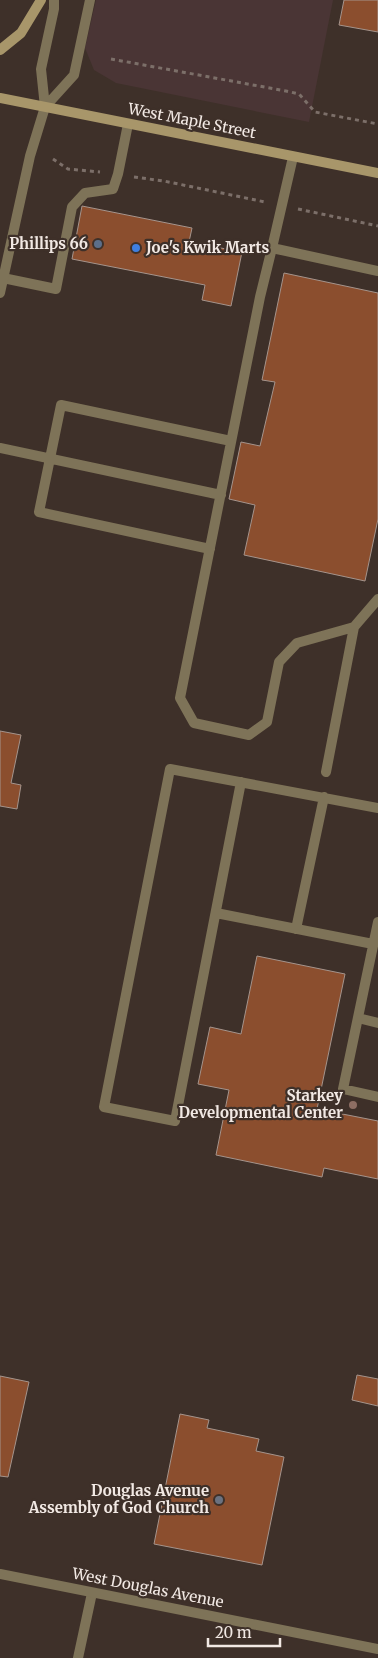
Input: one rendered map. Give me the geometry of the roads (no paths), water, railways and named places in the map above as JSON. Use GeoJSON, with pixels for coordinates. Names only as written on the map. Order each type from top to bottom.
{"type":"FeatureCollection","features":[{"type":"Feature","properties":{"kind":"main road"},"geometry":{"type":"LineString","coordinates":[[0,50],[21,33],[41,0]]}},
{"type":"Feature","properties":{"kind":"main road","name":"West Maple Street"},"geometry":{"type":"LineString","coordinates":[[0,98],[378,173]]}},
{"type":"Feature","properties":{"kind":"street"},"geometry":{"type":"LineString","coordinates":[[0,293],[30,156],[45,107],[41,69],[54,9],[54,0]]}},
{"type":"Feature","properties":{"kind":"street"},"geometry":{"type":"LineString","coordinates":[[45,107],[74,75],[90,0]]}},
{"type":"Feature","properties":{"kind":"street"},"geometry":{"type":"LineString","coordinates":[[3,278],[56,289],[72,207],[85,193],[113,188],[118,174],[128,124]]}},
{"type":"Feature","properties":{"kind":"street"},"geometry":{"type":"LineString","coordinates":[[293,157],[260,296],[180,698],[194,723],[249,735],[267,722],[279,662],[297,643],[354,627]]}},
{"type":"Feature","properties":{"kind":"street"},"geometry":{"type":"LineString","coordinates":[[272,248],[378,271]]}},
{"type":"Feature","properties":{"kind":"street"},"geometry":{"type":"LineString","coordinates":[[210,549],[40,512],[50,459],[61,405],[231,441]]}},
{"type":"Feature","properties":{"kind":"street"},"geometry":{"type":"LineString","coordinates":[[0,448],[221,495]]}},
{"type":"Feature","properties":{"kind":"street"},"geometry":{"type":"LineString","coordinates":[[326,772],[354,627],[378,599]]}},
{"type":"Feature","properties":{"kind":"street"},"geometry":{"type":"LineString","coordinates":[[241,782],[175,1122],[104,1107],[170,769],[324,797],[378,808]]}},
{"type":"Feature","properties":{"kind":"street"},"geometry":{"type":"LineString","coordinates":[[296,929],[324,797]]}},
{"type":"Feature","properties":{"kind":"street"},"geometry":{"type":"LineString","coordinates":[[216,912],[373,944]]}},
{"type":"Feature","properties":{"kind":"street"},"geometry":{"type":"LineString","coordinates":[[378,922],[343,1089],[378,1097]]}},
{"type":"Feature","properties":{"kind":"street"},"geometry":{"type":"LineString","coordinates":[[358,1018],[378,1023]]}},
{"type":"Feature","properties":{"kind":"street","name":"West Douglas Avenue"},"geometry":{"type":"LineString","coordinates":[[0,1574],[378,1649]]}},
{"type":"Feature","properties":{"kind":"street"},"geometry":{"type":"LineString","coordinates":[[78,1658],[92,1592]]}},
{"type":"Feature","properties":{"kind":"place","name":"Phillips 66"},"geometry":{"type":"Point","coordinates":[98,244]}},
{"type":"Feature","properties":{"kind":"place","name":"Joe's Kwik Marts"},"geometry":{"type":"Point","coordinates":[136,248]}},
{"type":"Feature","properties":{"kind":"place","name":"Starkey Developmental Center"},"geometry":{"type":"Point","coordinates":[353,1105]}},
{"type":"Feature","properties":{"kind":"place","name":"Douglas Avenue Assembly of God Church"},"geometry":{"type":"Point","coordinates":[219,1500]}}]}
